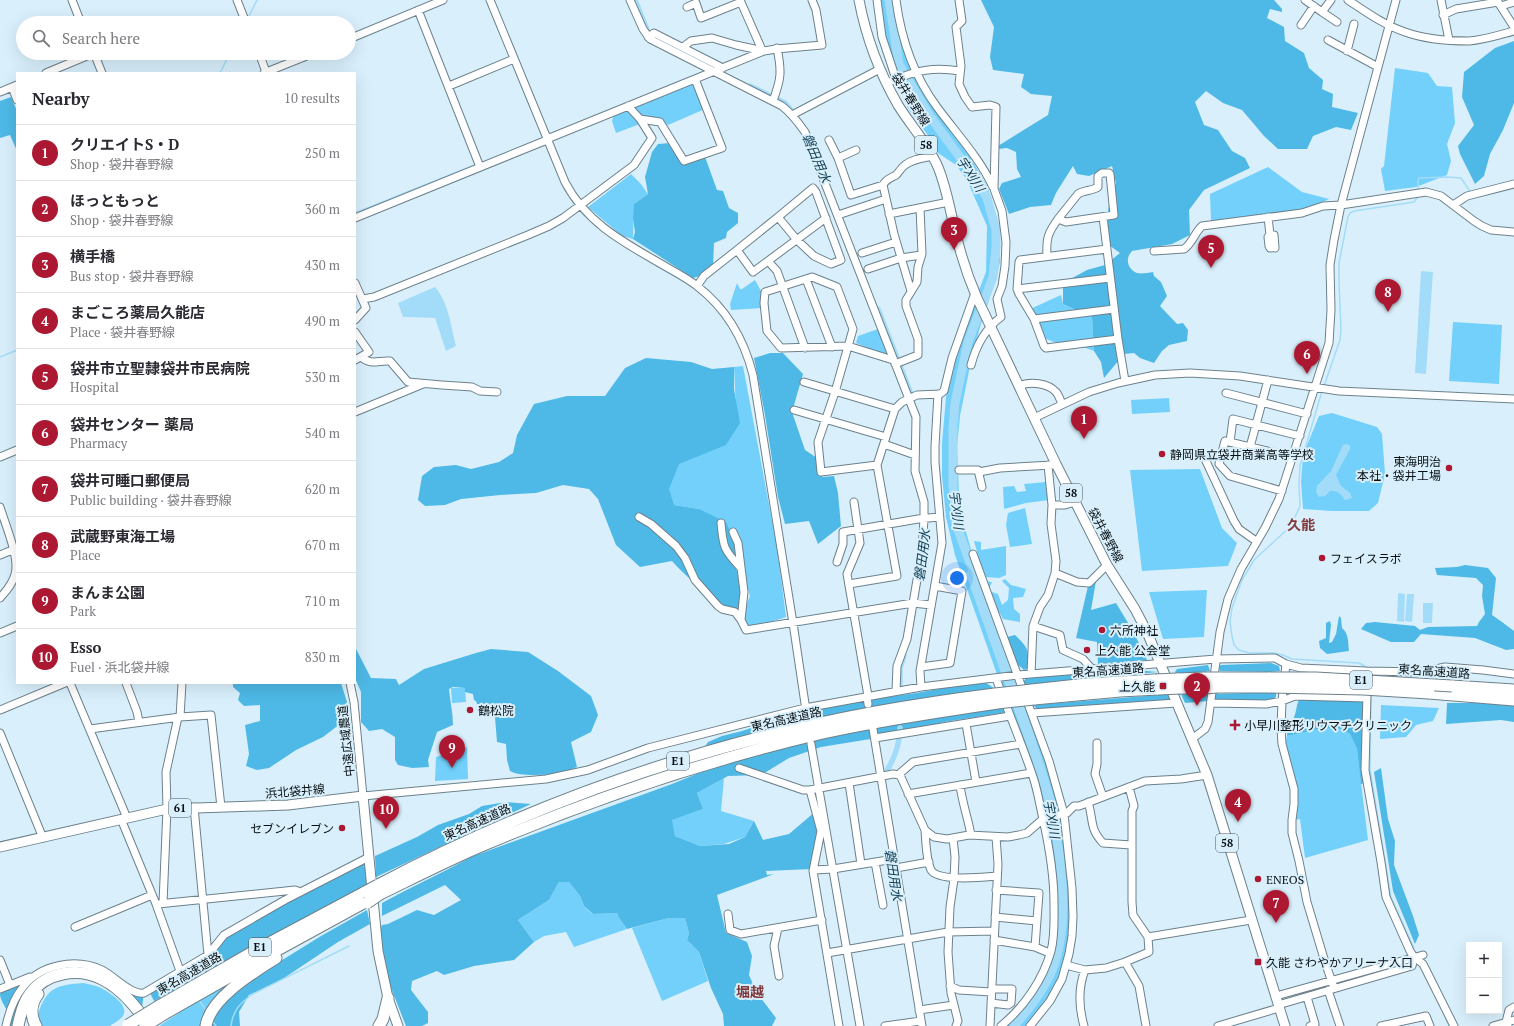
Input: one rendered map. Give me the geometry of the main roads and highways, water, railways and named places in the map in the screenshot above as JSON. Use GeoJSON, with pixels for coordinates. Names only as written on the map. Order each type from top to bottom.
{"type":"FeatureCollection","features":[{"type":"Feature","properties":{"kind":"highway","name":"東名高速道路"},"geometry":{"type":"LineString","coordinates":[[127,1025],[161,1010],[259,960],[457,845],[531,813],[622,779],[690,757],[754,739],[866,714],[920,704],[1033,695],[1087,684],[1270,682],[1331,679],[1514,690]]}},
{"type":"Feature","properties":{"kind":"highway","name":"東名高速道路"},"geometry":{"type":"LineString","coordinates":[[1270,682],[1514,700]]}},
{"type":"Feature","properties":{"kind":"highway"},"geometry":{"type":"LineString","coordinates":[[206,1026],[206,1020],[215,1005],[248,976],[366,899]]}},
{"type":"Feature","properties":{"kind":"highway"},"geometry":{"type":"LineString","coordinates":[[18,1026],[29,995],[36,987],[56,975],[74,972],[86,973],[102,979],[112,986],[133,1004],[150,1026]]}},
{"type":"Feature","properties":{"kind":"highway"},"geometry":{"type":"LineString","coordinates":[[36,1026],[32,1015],[34,998],[48,985],[58,980],[74,977],[85,978],[100,984],[113,992],[132,1010],[144,1026]]}},
{"type":"Feature","properties":{"kind":"highway"},"geometry":{"type":"LineString","coordinates":[[379,1026],[383,1020],[388,998]]}},
{"type":"Feature","properties":{"kind":"highway","name":"東名高速道路"},"geometry":{"type":"LineString","coordinates":[[144,1026],[161,1010]]}},
{"type":"Feature","properties":{"kind":"main road","name":"袋井春野線"},"geometry":{"type":"LineString","coordinates":[[858,0],[868,36],[887,84],[899,106],[933,156],[943,181],[949,202],[966,272],[1034,418],[1052,465],[1075,502],[1107,564],[1141,620],[1207,775],[1285,1026]]}},
{"type":"Feature","properties":{"kind":"main road","name":"浜北袋井線"},"geometry":{"type":"LineString","coordinates":[[0,847],[167,809],[288,805],[363,796],[378,951],[388,998]]}},
{"type":"Feature","properties":{"kind":"main road"},"geometry":{"type":"LineString","coordinates":[[388,998],[398,1026]]}},
{"type":"Feature","properties":{"kind":"waterway"},"geometry":{"type":"LineString","coordinates":[[249,16],[257,0]]}},
{"type":"Feature","properties":{"kind":"waterway","name":"磐田用水"},"geometry":{"type":"LineString","coordinates":[[635,0],[650,34]]}},
{"type":"Feature","properties":{"kind":"waterway","name":"宇刈川"},"geometry":{"type":"LineString","coordinates":[[889,0],[899,64],[929,115],[978,182],[987,198],[996,230],[993,277],[968,342],[955,403],[953,428],[953,485],[956,524],[977,582]]}},
{"type":"Feature","properties":{"kind":"waterway"},"geometry":{"type":"LineString","coordinates":[[220,72],[226,60]]}},
{"type":"Feature","properties":{"kind":"waterway","name":"磐田用水"},"geometry":{"type":"LineString","coordinates":[[750,86],[785,103],[797,117]]}},
{"type":"Feature","properties":{"kind":"waterway"},"geometry":{"type":"LineString","coordinates":[[480,163],[543,138]]}},
{"type":"Feature","properties":{"kind":"waterway"},"geometry":{"type":"LineString","coordinates":[[356,213],[477,164]]}},
{"type":"Feature","properties":{"kind":"waterway"},"geometry":{"type":"LineString","coordinates":[[1418,191],[1419,178],[1448,177],[1461,178],[1471,193]]}},
{"type":"Feature","properties":{"kind":"waterway"},"geometry":{"type":"LineString","coordinates":[[1324,386],[1340,340],[1339,263],[1348,217],[1350,213],[1354,211],[1414,202],[1417,195]]}},
{"type":"Feature","properties":{"kind":"waterway","name":"磐田用水"},"geometry":{"type":"LineString","coordinates":[[878,309],[911,394]]}},
{"type":"Feature","properties":{"kind":"waterway"},"geometry":{"type":"LineString","coordinates":[[0,357],[16,350]]}},
{"type":"Feature","properties":{"kind":"waterway"},"geometry":{"type":"LineString","coordinates":[[1322,391],[1300,466],[1300,506],[1291,526],[1254,560],[1242,580],[1232,608],[1230,622],[1232,636],[1234,645],[1239,650],[1249,653],[1274,653],[1292,659],[1359,663],[1368,668]]}},
{"type":"Feature","properties":{"kind":"waterway"},"geometry":{"type":"LineString","coordinates":[[0,520],[5,531]]}},
{"type":"Feature","properties":{"kind":"waterway","name":"磐田用水"},"geometry":{"type":"LineString","coordinates":[[900,688],[900,668],[904,656]]}},
{"type":"Feature","properties":{"kind":"waterway"},"geometry":{"type":"LineString","coordinates":[[67,685],[111,788]]}},
{"type":"Feature","properties":{"kind":"waterway"},"geometry":{"type":"LineString","coordinates":[[1371,693],[1370,769],[1391,897],[1414,948]]}},
{"type":"Feature","properties":{"kind":"waterway","name":"磐田用水"},"geometry":{"type":"LineString","coordinates":[[883,778],[895,754],[900,728]]}},
{"type":"Feature","properties":{"kind":"waterway","name":"宇刈川"},"geometry":{"type":"LineString","coordinates":[[1014,1026],[1032,1005],[1047,982],[1054,965],[1062,925],[1062,879],[1056,834],[1047,793]]}},
{"type":"Feature","properties":{"kind":"waterway"},"geometry":{"type":"LineString","coordinates":[[231,1026],[235,1011],[253,994],[349,946]]}},
{"type":"Feature","properties":{"kind":"waterway"},"geometry":{"type":"LineString","coordinates":[[184,972],[189,982]]}},
{"type":"Feature","properties":{"kind":"waterway"},"geometry":{"type":"LineString","coordinates":[[199,1000],[207,1012]]}},
{"type":"Feature","properties":{"kind":"waterway"},"geometry":{"type":"LineString","coordinates":[[1441,1007],[1449,1026]]}},
{"type":"Feature","properties":{"kind":"waterway"},"geometry":{"type":"LineString","coordinates":[[213,1022],[216,1026]]}},
{"type":"Feature","properties":{"kind":"place","name":"横手橋"},"geometry":{"type":"Point","coordinates":[954,250]}},
{"type":"Feature","properties":{"kind":"place","name":"袋井市立聖隷袋井市民病院"},"geometry":{"type":"Point","coordinates":[1211,268]}},
{"type":"Feature","properties":{"kind":"place","name":"武蔵野東海工場"},"geometry":{"type":"Point","coordinates":[1388,312]}},
{"type":"Feature","properties":{"kind":"place","name":"袋井センター 薬局"},"geometry":{"type":"Point","coordinates":[1307,374]}},
{"type":"Feature","properties":{"kind":"place","name":"クリエイトS・D"},"geometry":{"type":"Point","coordinates":[1084,439]}},
{"type":"Feature","properties":{"kind":"place","name":"静岡県立袋井商業高等学校"},"geometry":{"type":"Point","coordinates":[1162,454]}},
{"type":"Feature","properties":{"kind":"place","name":"東海明治 本社・袋井工場"},"geometry":{"type":"Point","coordinates":[1449,468]}},
{"type":"Feature","properties":{"kind":"place","name":"フェイスラボ"},"geometry":{"type":"Point","coordinates":[1322,558]}},
{"type":"Feature","properties":{"kind":"place","name":"六所神社"},"geometry":{"type":"Point","coordinates":[1102,630]}},
{"type":"Feature","properties":{"kind":"place","name":"上久能 公会堂"},"geometry":{"type":"Point","coordinates":[1087,650]}},
{"type":"Feature","properties":{"kind":"place","name":"上久能"},"geometry":{"type":"Point","coordinates":[1163,686]}},
{"type":"Feature","properties":{"kind":"place","name":"ほっともっと"},"geometry":{"type":"Point","coordinates":[1197,706]}},
{"type":"Feature","properties":{"kind":"place","name":"鶴松院"},"geometry":{"type":"Point","coordinates":[470,710]}},
{"type":"Feature","properties":{"kind":"place","name":"小早川整形リウマチクリニック"},"geometry":{"type":"Point","coordinates":[1235,725]}},
{"type":"Feature","properties":{"kind":"place","name":"まんま公園"},"geometry":{"type":"Point","coordinates":[452,768]}},
{"type":"Feature","properties":{"kind":"place","name":"まごころ薬局久能店"},"geometry":{"type":"Point","coordinates":[1238,822]}},
{"type":"Feature","properties":{"kind":"place","name":"セブンイレブン"},"geometry":{"type":"Point","coordinates":[342,828]}},
{"type":"Feature","properties":{"kind":"place","name":"Esso"},"geometry":{"type":"Point","coordinates":[386,829]}},
{"type":"Feature","properties":{"kind":"place","name":"ENEOS"},"geometry":{"type":"Point","coordinates":[1258,879]}},
{"type":"Feature","properties":{"kind":"place","name":"袋井可睡口郵便局"},"geometry":{"type":"Point","coordinates":[1276,923]}},
{"type":"Feature","properties":{"kind":"place","name":"久能 さわやかアリーナ入口"},"geometry":{"type":"Point","coordinates":[1258,962]}},
{"type":"Feature","properties":{"kind":"district","name":"久能"},"geometry":{"type":"Point","coordinates":[1301,524]}},
{"type":"Feature","properties":{"kind":"district","name":"堀越"},"geometry":{"type":"Point","coordinates":[750,991]}}]}
